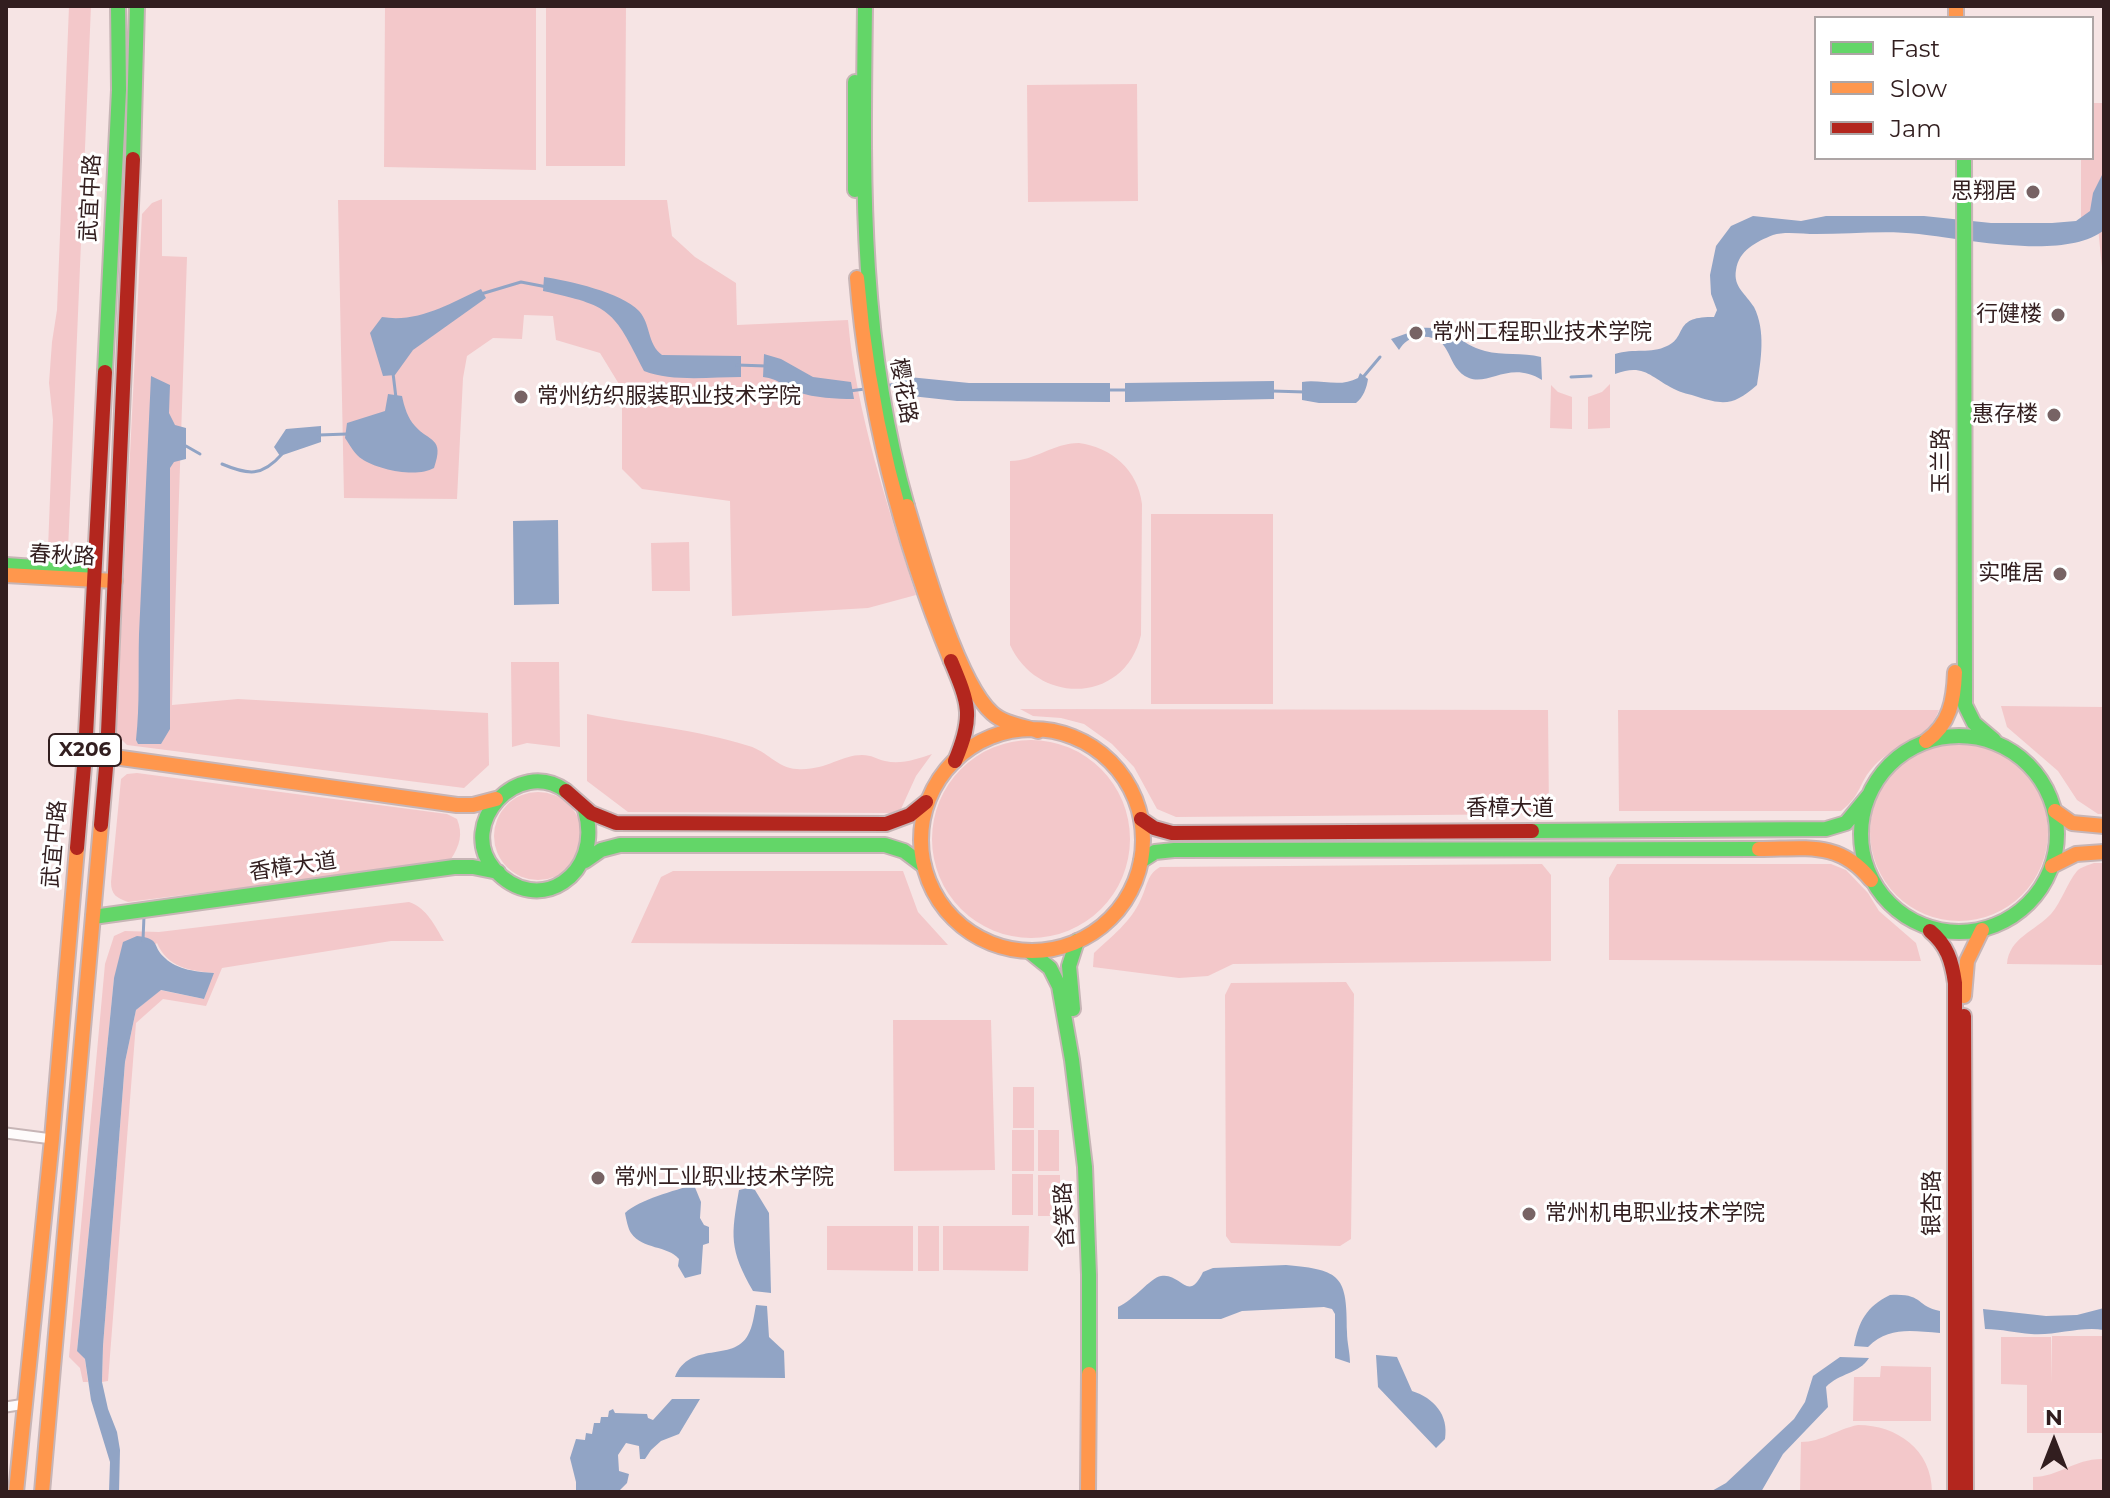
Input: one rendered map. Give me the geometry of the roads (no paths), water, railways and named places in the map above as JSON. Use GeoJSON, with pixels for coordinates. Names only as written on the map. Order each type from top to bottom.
{"type":"FeatureCollection","features":[{"type":"Feature","properties":{"kind":"street","name":"武宜中路"},"geometry":{"type":"LineString","coordinates":[[16,1492],[52,1139],[85,754],[119,90],[118,6]]}},
{"type":"Feature","properties":{"kind":"street","name":"武宜中路"},"geometry":{"type":"LineString","coordinates":[[42,1492],[107,756],[137,6]]}},
{"type":"Feature","properties":{"kind":"street","name":"樱花路"},"geometry":{"type":"LineString","coordinates":[[855,6],[855,240],[858,296],[895,503],[918,575],[967,699],[967,730],[955,761]]}},
{"type":"Feature","properties":{"kind":"street","name":"樱花路"},"geometry":{"type":"LineString","coordinates":[[865,6],[866,272],[872,378]]}},
{"type":"Feature","properties":{"kind":"street","name":"玉兰路"},"geometry":{"type":"LineString","coordinates":[[1956,160],[1960,215],[1965,705],[1974,723],[2004,747]]}},
{"type":"Feature","properties":{"kind":"street","name":"玉兰路"},"geometry":{"type":"LineString","coordinates":[[1960,215],[1964,160]]}},
{"type":"Feature","properties":{"kind":"street","name":"玉兰路"},"geometry":{"type":"LineString","coordinates":[[1915,746],[1934,736],[1947,720],[1954,703],[1960,246]]}},
{"type":"Feature","properties":{"kind":"street","name":"樱花路"},"geometry":{"type":"LineString","coordinates":[[876,400],[927,572],[980,699],[994,715],[1038,731]]}},
{"type":"Feature","properties":{"kind":"street","name":"春秋路"},"geometry":{"type":"LineString","coordinates":[[6,565],[115,581]]}},
{"type":"Feature","properties":{"kind":"street","name":"春秋路"},"geometry":{"type":"LineString","coordinates":[[6,575],[93,576]]}},
{"type":"Feature","properties":{"kind":"street"},"geometry":{"type":"LineString","coordinates":[[1038,731],[1066,735],[1081,741],[1108,759],[1133,794],[1141,819],[1141,861],[1133,887],[1114,915],[1100,928],[1077,941],[1051,950],[1029,951],[989,943],[956,922],[942,906],[927,879],[921,833],[929,799],[940,779],[965,752],[1006,733],[1038,731]]}},
{"type":"Feature","properties":{"kind":"street"},"geometry":{"type":"LineString","coordinates":[[1957,736],[1981,739],[2004,747],[2035,773],[2049,793],[2055,811],[2058,842],[2045,883],[2029,904],[2007,921],[1982,930],[1952,933],[1924,926],[1902,915],[1871,880],[1863,857],[1860,837],[1862,817],[1880,775],[1915,746],[1935,739],[1957,736]]}},
{"type":"Feature","properties":{"kind":"street"},"geometry":{"type":"LineString","coordinates":[[107,756],[457,805],[473,805],[496,799]]}},
{"type":"Feature","properties":{"kind":"street"},"geometry":{"type":"LineString","coordinates":[[585,861],[591,844],[591,826],[575,796],[560,786],[544,781],[526,782],[510,788],[496,799],[487,813],[482,830],[484,848],[491,865],[504,879],[520,887],[539,890],[557,886],[601,850],[620,845],[885,845],[904,851],[924,866]]}},
{"type":"Feature","properties":{"kind":"street","name":"香樟大道"},"geometry":{"type":"LineString","coordinates":[[1141,819],[1154,828],[1172,833],[1826,829],[1846,823],[1869,795]]}},
{"type":"Feature","properties":{"kind":"street"},"geometry":{"type":"LineString","coordinates":[[585,810],[616,823],[886,824],[910,815],[929,799]]}},
{"type":"Feature","properties":{"kind":"street"},"geometry":{"type":"LineString","coordinates":[[2055,811],[2072,823],[2104,826]]}},
{"type":"Feature","properties":{"kind":"street","name":"香樟大道"},"geometry":{"type":"LineString","coordinates":[[1141,861],[1155,852],[1174,850],[1824,849],[1840,851],[1856,860],[1871,880]]}},
{"type":"Feature","properties":{"kind":"street"},"geometry":{"type":"LineString","coordinates":[[2052,866],[2076,854],[2104,852]]}},
{"type":"Feature","properties":{"kind":"street","name":"香樟大道"},"geometry":{"type":"LineString","coordinates":[[93,917],[454,867],[498,872]]}},
{"type":"Feature","properties":{"kind":"street","name":"银杏路"},"geometry":{"type":"LineString","coordinates":[[1924,926],[1944,942],[1952,960],[1955,983],[1955,1492]]}},
{"type":"Feature","properties":{"kind":"street","name":"银杏路"},"geometry":{"type":"LineString","coordinates":[[1966,1492],[1964,966],[1971,946],[1982,930]]}},
{"type":"Feature","properties":{"kind":"street","name":"含笑路"},"geometry":{"type":"LineString","coordinates":[[1077,941],[1068,969],[1093,1151],[1097,1222],[1098,1492]]}},
{"type":"Feature","properties":{"kind":"street","name":"含笑路"},"geometry":{"type":"LineString","coordinates":[[1029,951],[1054,973],[1061,993],[1078,1094],[1089,1255],[1088,1492]]}},
{"type":"Feature","properties":{"kind":"street"},"geometry":{"type":"LineString","coordinates":[[6,1133],[52,1139]]}},
{"type":"Feature","properties":{"kind":"street"},"geometry":{"type":"LineString","coordinates":[[6,1407],[25,1404]]}},
{"type":"Feature","properties":{"kind":"water"},"geometry":{"type":"Polygon","coordinates":[[[2104,171],[2104,230],[2087,239],[2066,244],[2015,246],[1881,232],[1783,233],[1755,244],[1741,257],[1736,276],[1738,286],[1758,316],[1762,346],[1760,366],[1757,385],[1736,400],[1716,402],[1674,389],[1640,371],[1615,374],[1615,354],[1661,348],[1677,338],[1686,323],[1714,317],[1717,310],[1711,294],[1710,275],[1716,246],[1731,226],[1753,216],[1801,221],[1826,216],[1924,216],[1991,223],[2076,221],[2090,211],[2093,193],[2104,171]]]}},
{"type":"Feature","properties":{"kind":"water"},"geometry":{"type":"Polygon","coordinates":[[[544,277],[594,288],[631,304],[643,316],[654,345],[662,355],[741,356],[741,377],[679,378],[644,371],[625,334],[607,313],[583,301],[543,291],[544,277]]]}},
{"type":"Feature","properties":{"kind":"water"},"geometry":{"type":"Polygon","coordinates":[[[481,289],[486,298],[413,350],[395,375],[383,376],[370,333],[382,317],[421,315],[481,289]]]}},
{"type":"Feature","properties":{"kind":"water"},"geometry":{"type":"Polygon","coordinates":[[[1422,328],[1442,330],[1485,351],[1541,357],[1542,380],[1520,372],[1477,380],[1469,378],[1456,367],[1444,346],[1430,337],[1407,341],[1399,350],[1391,339],[1422,328]]]}},
{"type":"Feature","properties":{"kind":"water"},"geometry":{"type":"Polygon","coordinates":[[[764,354],[781,359],[813,377],[851,382],[854,399],[804,394],[763,377],[764,354]]]}},
{"type":"Feature","properties":{"kind":"water"},"geometry":{"type":"Polygon","coordinates":[[[1360,373],[1368,379],[1356,403],[1302,400],[1302,382],[1351,381],[1358,378],[1360,373]]]}},
{"type":"Feature","properties":{"kind":"water"},"geometry":{"type":"Polygon","coordinates":[[[151,376],[170,385],[169,413],[175,425],[186,428],[186,459],[174,462],[170,468],[170,729],[161,744],[138,744],[139,634],[151,376]]]}},
{"type":"Feature","properties":{"kind":"water"},"geometry":{"type":"Polygon","coordinates":[[[899,376],[969,383],[1110,383],[1110,402],[957,401],[902,395],[899,376]]]}},
{"type":"Feature","properties":{"kind":"water"},"geometry":{"type":"Polygon","coordinates":[[[1274,381],[1274,399],[1125,402],[1125,383],[1274,381]]]}},
{"type":"Feature","properties":{"kind":"water"},"geometry":{"type":"Polygon","coordinates":[[[388,394],[402,396],[413,423],[437,445],[434,468],[408,472],[369,463],[359,457],[345,438],[347,423],[385,411],[388,394]]]}},
{"type":"Feature","properties":{"kind":"water"},"geometry":{"type":"Polygon","coordinates":[[[321,426],[321,442],[280,456],[274,447],[286,429],[321,426]]]}},
{"type":"Feature","properties":{"kind":"water"},"geometry":{"type":"Polygon","coordinates":[[[558,520],[559,604],[514,605],[513,521],[558,520]]]}},
{"type":"Feature","properties":{"kind":"water"},"geometry":{"type":"Polygon","coordinates":[[[137,936],[153,941],[161,954],[175,965],[214,973],[204,999],[161,990],[136,1010],[125,1062],[103,1346],[102,1382],[120,1450],[119,1492],[109,1492],[110,1462],[91,1400],[85,1359],[77,1351],[114,978],[123,942],[137,936]]]}},
{"type":"Feature","properties":{"kind":"water"},"geometry":{"type":"Polygon","coordinates":[[[694,1185],[701,1202],[700,1218],[709,1227],[709,1243],[703,1245],[701,1274],[685,1278],[678,1266],[679,1259],[668,1251],[642,1242],[631,1233],[625,1213],[648,1200],[694,1185]]]}},
{"type":"Feature","properties":{"kind":"water"},"geometry":{"type":"Polygon","coordinates":[[[739,1190],[755,1190],[769,1213],[771,1293],[753,1291],[736,1253],[734,1219],[739,1190]]]}},
{"type":"Feature","properties":{"kind":"water"},"geometry":{"type":"Polygon","coordinates":[[[1286,1265],[1319,1270],[1338,1279],[1347,1313],[1350,1363],[1335,1358],[1335,1314],[1332,1309],[1324,1307],[1242,1311],[1221,1319],[1118,1319],[1118,1307],[1161,1276],[1193,1286],[1203,1272],[1213,1268],[1286,1265]]]}},
{"type":"Feature","properties":{"kind":"water"},"geometry":{"type":"Polygon","coordinates":[[[1890,1295],[1909,1296],[1940,1311],[1940,1333],[1901,1331],[1884,1336],[1868,1347],[1854,1346],[1865,1316],[1890,1295]]]}},
{"type":"Feature","properties":{"kind":"water"},"geometry":{"type":"Polygon","coordinates":[[[756,1305],[767,1306],[769,1337],[784,1351],[785,1378],[675,1377],[691,1359],[741,1343],[750,1332],[756,1305]]]}},
{"type":"Feature","properties":{"kind":"water"},"geometry":{"type":"Polygon","coordinates":[[[2104,1308],[2104,1330],[2040,1334],[1985,1329],[1983,1309],[2046,1316],[2077,1315],[2104,1308]]]}},
{"type":"Feature","properties":{"kind":"water"},"geometry":{"type":"Polygon","coordinates":[[[1376,1355],[1397,1357],[1412,1391],[1427,1398],[1442,1415],[1445,1439],[1436,1448],[1378,1387],[1376,1355]]]}},
{"type":"Feature","properties":{"kind":"water"},"geometry":{"type":"Polygon","coordinates":[[[1840,1357],[1869,1358],[1860,1367],[1826,1387],[1828,1407],[1783,1454],[1761,1492],[1710,1492],[1726,1483],[1794,1419],[1805,1402],[1813,1376],[1840,1357]]]}},
{"type":"Feature","properties":{"kind":"water"},"geometry":{"type":"Polygon","coordinates":[[[672,1399],[700,1399],[679,1434],[661,1441],[645,1459],[640,1459],[639,1446],[626,1443],[618,1455],[619,1471],[629,1474],[627,1483],[618,1492],[576,1492],[570,1458],[576,1439],[585,1440],[586,1433],[592,1434],[594,1423],[600,1423],[601,1417],[608,1417],[613,1409],[615,1413],[647,1414],[653,1420],[672,1399]]]}},
{"type":"Feature","properties":{"kind":"waterway"},"geometry":{"type":"LineString","coordinates":[[481,294],[521,282],[547,287]]}},
{"type":"Feature","properties":{"kind":"waterway"},"geometry":{"type":"LineString","coordinates":[[1364,376],[1380,357]]}},
{"type":"Feature","properties":{"kind":"waterway"},"geometry":{"type":"LineString","coordinates":[[737,365],[766,366]]}},
{"type":"Feature","properties":{"kind":"waterway"},"geometry":{"type":"LineString","coordinates":[[393,373],[396,398]]}},
{"type":"Feature","properties":{"kind":"waterway"},"geometry":{"type":"LineString","coordinates":[[1571,377],[1591,376]]}},
{"type":"Feature","properties":{"kind":"waterway"},"geometry":{"type":"LineString","coordinates":[[885,386],[901,383]]}},
{"type":"Feature","properties":{"kind":"waterway"},"geometry":{"type":"LineString","coordinates":[[849,391],[865,389]]}},
{"type":"Feature","properties":{"kind":"waterway"},"geometry":{"type":"LineString","coordinates":[[1108,390],[1129,390]]}},
{"type":"Feature","properties":{"kind":"waterway"},"geometry":{"type":"LineString","coordinates":[[1272,391],[1305,392]]}},
{"type":"Feature","properties":{"kind":"waterway"},"geometry":{"type":"LineString","coordinates":[[319,435],[347,434]]}},
{"type":"Feature","properties":{"kind":"waterway"},"geometry":{"type":"LineString","coordinates":[[186,446],[200,454]]}},
{"type":"Feature","properties":{"kind":"waterway"},"geometry":{"type":"LineString","coordinates":[[222,464],[254,472],[268,467],[282,454]]}},
{"type":"Feature","properties":{"kind":"waterway"},"geometry":{"type":"LineString","coordinates":[[143,940],[144,916]]}},
{"type":"Feature","properties":{"kind":"place","name":"思翔居"},"geometry":{"type":"Point","coordinates":[2033,192]}},
{"type":"Feature","properties":{"kind":"place","name":"行健楼"},"geometry":{"type":"Point","coordinates":[2058,315]}},
{"type":"Feature","properties":{"kind":"place","name":"常州工程职业技术学院"},"geometry":{"type":"Point","coordinates":[1416,333]}},
{"type":"Feature","properties":{"kind":"place","name":"常州纺织服装职业技术学院"},"geometry":{"type":"Point","coordinates":[521,397]}},
{"type":"Feature","properties":{"kind":"place","name":"惠存楼"},"geometry":{"type":"Point","coordinates":[2054,415]}},
{"type":"Feature","properties":{"kind":"place","name":"实唯居"},"geometry":{"type":"Point","coordinates":[2060,574]}},
{"type":"Feature","properties":{"kind":"place","name":"常州工业职业技术学院"},"geometry":{"type":"Point","coordinates":[598,1178]}},
{"type":"Feature","properties":{"kind":"place","name":"常州机电职业技术学院"},"geometry":{"type":"Point","coordinates":[1529,1214]}}]}
